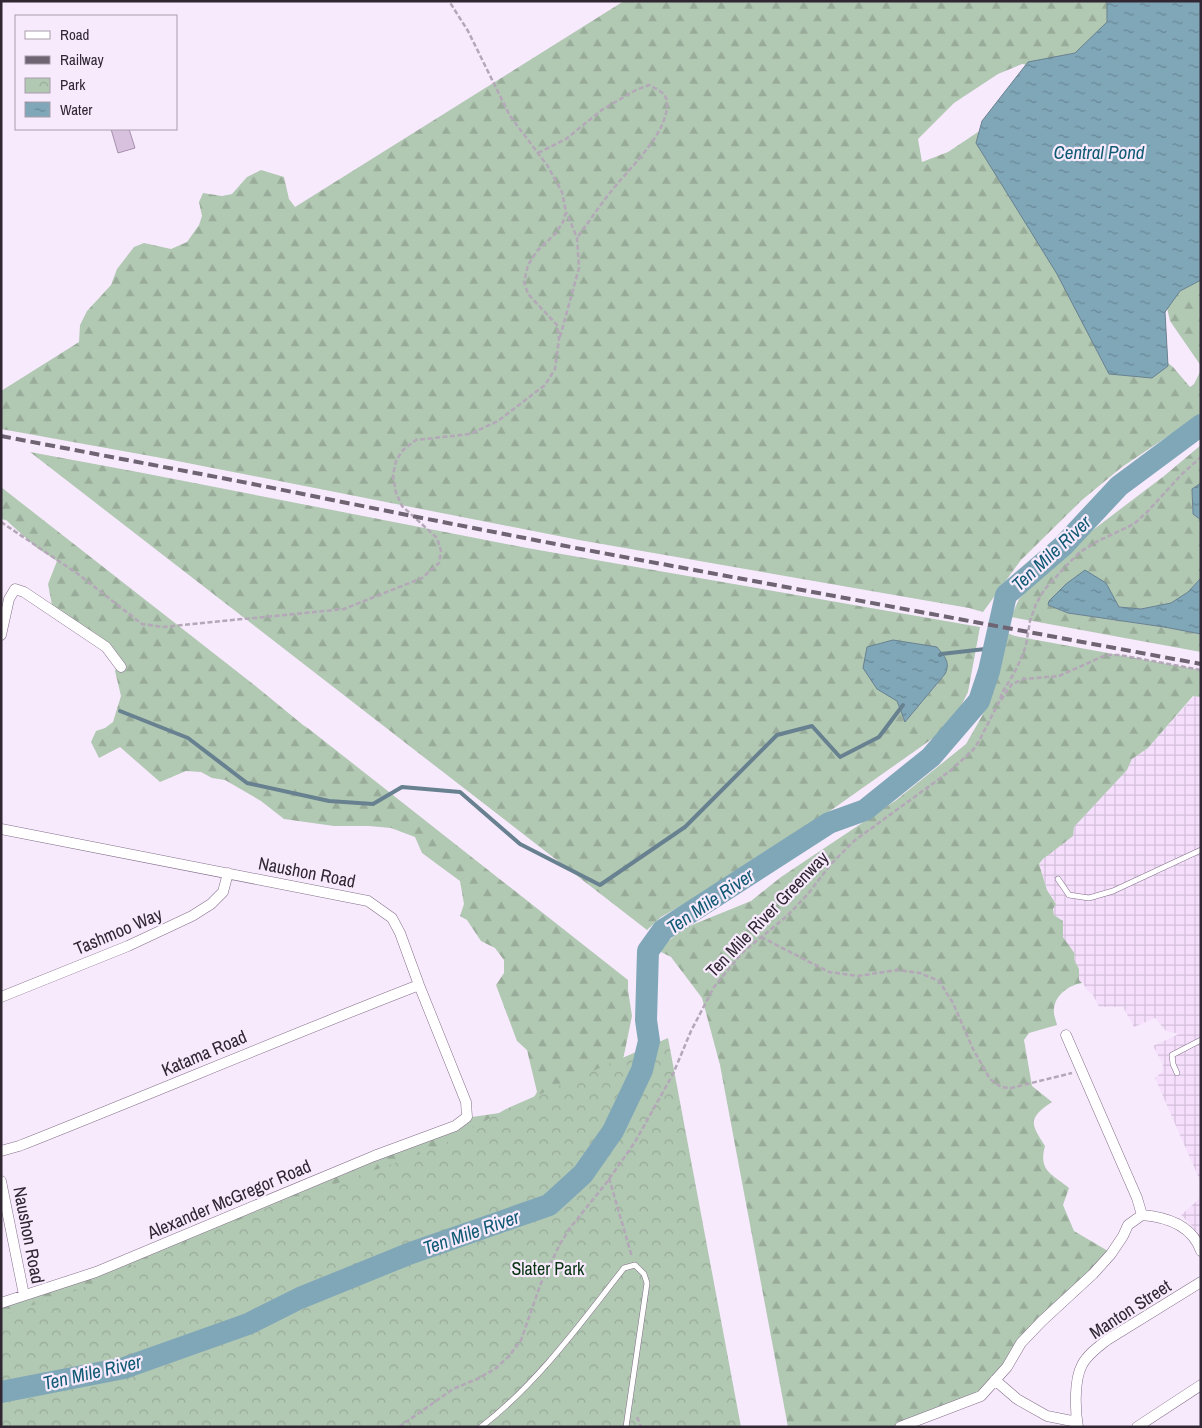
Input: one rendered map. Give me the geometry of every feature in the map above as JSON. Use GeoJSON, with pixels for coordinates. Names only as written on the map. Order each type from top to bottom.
{"type":"FeatureCollection","features":[{"type":"Feature","properties":{"kind":"street"},"geometry":{"type":"LineString","coordinates":[[1,635],[9,600],[15,589],[24,592],[106,647],[121,667]]}},
{"type":"Feature","properties":{"kind":"street","name":"Naushon Road"},"geometry":{"type":"LineString","coordinates":[[1,829],[368,901],[392,918],[400,933],[466,1102],[467,1118]]}},
{"type":"Feature","properties":{"kind":"street","name":"Tashmoo Way"},"geometry":{"type":"LineString","coordinates":[[1,997],[128,946],[192,916],[211,904],[223,892],[228,874]]}},
{"type":"Feature","properties":{"kind":"street","name":"Katama Road"},"geometry":{"type":"LineString","coordinates":[[1,1150],[19,1146],[419,985]]}},
{"type":"Feature","properties":{"kind":"street"},"geometry":{"type":"LineString","coordinates":[[1066,1035],[1137,1198],[1142,1215]]}},
{"type":"Feature","properties":{"kind":"street","name":"Alexander McGregor Road"},"geometry":{"type":"LineString","coordinates":[[1,1303],[96,1272],[374,1156],[456,1126],[467,1118]]}},
{"type":"Feature","properties":{"kind":"street","name":"Naushon Road"},"geometry":{"type":"LineString","coordinates":[[1,1181],[24,1296]]}},
{"type":"Feature","properties":{"kind":"street"},"geometry":{"type":"LineString","coordinates":[[900,1427],[981,1396],[1036,1326],[1093,1274],[1111,1254],[1128,1225],[1142,1215],[1158,1216],[1185,1228],[1192,1235],[1201,1252]]}},
{"type":"Feature","properties":{"kind":"street","name":"Manton Street"},"geometry":{"type":"LineString","coordinates":[[1077,1424],[1077,1383],[1082,1364],[1107,1340],[1201,1282]]}},
{"type":"Feature","properties":{"kind":"street"},"geometry":{"type":"LineString","coordinates":[[995,1380],[1017,1399],[1047,1416],[1077,1424]]}},
{"type":"Feature","properties":{"kind":"street"},"geometry":{"type":"LineString","coordinates":[[1137,1427],[1201,1385]]}},
{"type":"Feature","properties":{"kind":"lane"},"geometry":{"type":"LineString","coordinates":[[1058,879],[1069,895],[1089,898],[1113,891],[1201,850]]}},
{"type":"Feature","properties":{"kind":"lane"},"geometry":{"type":"LineString","coordinates":[[1177,1073],[1172,1055],[1201,1040]]}},
{"type":"Feature","properties":{"kind":"lane"},"geometry":{"type":"LineString","coordinates":[[482,1427],[544,1369],[624,1268],[635,1265],[644,1274],[647,1283],[626,1427]]}},
{"type":"Feature","properties":{"kind":"path"},"geometry":{"type":"LineString","coordinates":[[1,522],[78,574],[142,624],[163,627],[344,609],[422,578],[439,563],[442,551],[437,538],[402,506],[396,493],[393,475],[396,461],[403,450],[416,440],[470,434],[498,421],[545,385],[555,369],[559,339],[579,268],[577,238],[566,212],[562,192],[547,165],[510,116],[468,31],[449,1]]}},
{"type":"Feature","properties":{"kind":"path"},"geometry":{"type":"LineString","coordinates":[[538,153],[566,139],[602,109],[636,90],[649,85],[664,93],[667,102],[665,121],[646,150],[609,193],[577,238]]}},
{"type":"Feature","properties":{"kind":"path"},"geometry":{"type":"LineString","coordinates":[[559,339],[557,325],[528,294],[524,282],[528,265],[537,251],[555,234],[563,222],[566,212]]}},
{"type":"Feature","properties":{"kind":"path","name":"Ten Mile River Greenway"},"geometry":{"type":"LineString","coordinates":[[399,1427],[453,1389],[495,1369],[509,1356],[521,1340],[541,1283],[560,1244],[579,1215],[635,1142],[673,1074],[691,1031],[714,987],[742,953],[787,916],[807,896],[831,864],[854,841],[964,759],[979,741],[1022,657],[1030,621],[1036,604],[1044,590],[1080,552],[1096,542],[1134,524],[1182,474],[1201,458]]}},
{"type":"Feature","properties":{"kind":"path"},"geometry":{"type":"LineString","coordinates":[[999,702],[1012,684],[1024,679],[1059,676],[1106,654],[1201,670]]}},
{"type":"Feature","properties":{"kind":"path"},"geometry":{"type":"LineString","coordinates":[[761,937],[829,972],[858,976],[896,970],[920,973],[939,981],[953,1003],[972,1049],[990,1079],[1001,1087],[1010,1088],[1081,1071]]}},
{"type":"Feature","properties":{"kind":"path"},"geometry":{"type":"LineString","coordinates":[[609,1178],[635,1265]]}},
{"type":"Feature","properties":{"kind":"shaded area"},"geometry":{"type":"Polygon","coordinates":[[[1194,696],[1201,697],[1201,1183],[1155,1078],[1162,1072],[1163,1064],[1153,1046],[1179,1034],[1166,1031],[1155,1018],[1134,1027],[1123,1007],[1099,1007],[1093,995],[1079,980],[1079,969],[1074,959],[1075,954],[1063,937],[1063,921],[1054,915],[1053,909],[1056,903],[1047,890],[1039,864],[1127,770],[1132,759],[1148,748],[1194,696]]]}},
{"type":"Feature","properties":{"kind":"shaded area"},"geometry":{"type":"Polygon","coordinates":[[[1201,1197],[1201,1244],[1192,1226],[1181,1215],[1201,1197]]]}},
{"type":"Feature","properties":{"kind":"green space"},"geometry":{"type":"Polygon","coordinates":[[[624,1],[1119,1],[1097,49],[1069,54],[1044,67],[1022,64],[998,74],[954,103],[918,139],[922,162],[948,152],[984,128],[1140,226],[1154,352],[1173,367],[1190,387],[1194,384],[1201,370],[1201,414],[1122,467],[1082,500],[1021,560],[983,612],[579,540],[167,459],[1,429],[1,391],[79,342],[80,325],[87,311],[111,285],[117,269],[134,247],[144,243],[171,249],[187,242],[199,225],[202,216],[199,202],[203,193],[222,196],[232,194],[247,177],[261,170],[284,177],[289,199],[295,207],[624,1]]]}},
{"type":"Feature","properties":{"kind":"green space"},"geometry":{"type":"Polygon","coordinates":[[[1201,275],[1201,366],[1170,321],[1164,295],[1201,275]]]}},
{"type":"Feature","properties":{"kind":"green space"},"geometry":{"type":"Polygon","coordinates":[[[1201,445],[1201,483],[1192,490],[1193,514],[1201,520],[1201,578],[1188,592],[1171,603],[1141,609],[1118,607],[1106,583],[1048,605],[1068,613],[1201,634],[1201,652],[1011,617],[1019,599],[1052,561],[1164,476],[1201,445]]]}},
{"type":"Feature","properties":{"kind":"green space"},"geometry":{"type":"Polygon","coordinates":[[[30,452],[527,548],[980,627],[968,692],[957,714],[939,734],[752,866],[661,917],[647,930],[30,452]],[[945,674],[897,701],[905,722],[945,674]]]}},
{"type":"Feature","properties":{"kind":"green space"},"geometry":{"type":"Polygon","coordinates":[[[1,487],[628,980],[632,1016],[615,1087],[1,1391],[1,1304],[455,1126],[472,1117],[520,1110],[533,1099],[537,1092],[527,1050],[517,1041],[496,985],[504,973],[504,960],[495,948],[481,941],[467,920],[460,916],[464,904],[460,881],[422,853],[415,837],[391,828],[334,826],[284,819],[261,801],[225,780],[212,778],[201,772],[186,771],[160,782],[120,747],[99,758],[91,742],[96,731],[105,728],[113,722],[121,696],[115,671],[120,657],[109,643],[52,605],[48,584],[57,561],[37,548],[6,520],[1,519],[1,487]]]}},
{"type":"Feature","properties":{"kind":"green space"},"geometry":{"type":"Polygon","coordinates":[[[1007,633],[1201,670],[1201,697],[1193,696],[1148,748],[1132,759],[1127,770],[1074,827],[1073,836],[1039,864],[1047,890],[1056,904],[1053,909],[1054,915],[1063,921],[1063,937],[1075,954],[1074,959],[1079,969],[1079,980],[1082,983],[1068,988],[1057,999],[1054,1015],[1057,1025],[1029,1033],[1024,1040],[1032,1086],[1052,1102],[1035,1117],[1034,1126],[1045,1146],[1043,1161],[1045,1167],[1069,1188],[1063,1205],[1074,1231],[1108,1251],[1109,1254],[1041,1319],[1001,1376],[970,1397],[892,1427],[788,1427],[720,1065],[702,998],[671,957],[661,952],[663,946],[682,929],[751,901],[781,877],[895,801],[966,744],[982,716],[997,679],[1007,633]]]}},
{"type":"Feature","properties":{"kind":"green space","name":"Slater Park"},"geometry":{"type":"Polygon","coordinates":[[[668,1038],[741,1427],[1,1427],[1,1315],[68,1294],[264,1209],[437,1148],[506,1109],[668,1038]]]}},
{"type":"Feature","properties":{"kind":"water","name":"Central Pond"},"geometry":{"type":"Polygon","coordinates":[[[1107,1],[1201,1],[1201,280],[1180,291],[1165,312],[1168,366],[1152,378],[1109,374],[1057,274],[976,143],[982,121],[1028,62],[1075,53],[1107,22],[1107,1]]]}},
{"type":"Feature","properties":{"kind":"water"},"geometry":{"type":"Polygon","coordinates":[[[1201,483],[1201,520],[1193,514],[1192,489],[1201,483]]]}},
{"type":"Feature","properties":{"kind":"water"},"geometry":{"type":"Polygon","coordinates":[[[1085,570],[1106,583],[1119,607],[1141,609],[1171,603],[1188,592],[1201,578],[1201,634],[1068,613],[1048,605],[1049,601],[1066,584],[1085,570]]]}},
{"type":"Feature","properties":{"kind":"water"},"geometry":{"type":"Polygon","coordinates":[[[893,640],[937,647],[947,663],[945,674],[905,722],[897,701],[877,689],[863,668],[867,647],[893,640]]]}},
{"type":"Feature","properties":{"kind":"building"},"geometry":{"type":"Polygon","coordinates":[[[111,130],[129,130],[135,148],[118,153],[111,130]]]}},
{"type":"Feature","properties":{"kind":"waterway","name":"Ten Mile River"},"geometry":{"type":"LineString","coordinates":[[1,1392],[124,1368],[248,1324],[300,1298],[411,1253],[549,1205],[583,1174],[613,1131],[642,1070],[649,1041],[646,1020],[648,951],[663,930],[829,823],[865,810],[931,757],[979,701],[989,671],[1006,595],[1063,546],[1119,486],[1201,425]]}},
{"type":"Feature","properties":{"kind":"waterway"},"geometry":{"type":"LineString","coordinates":[[940,655],[994,648]]}},
{"type":"Feature","properties":{"kind":"waterway"},"geometry":{"type":"LineString","coordinates":[[120,711],[188,738],[247,783],[329,801],[373,804],[402,787],[460,792],[520,844],[600,885],[685,827],[777,735],[812,726],[840,757],[879,737],[903,705]]}},
{"type":"Feature","properties":{"kind":"railway"},"geometry":{"type":"LineString","coordinates":[[1,436],[581,549],[1201,664]]}}]}
